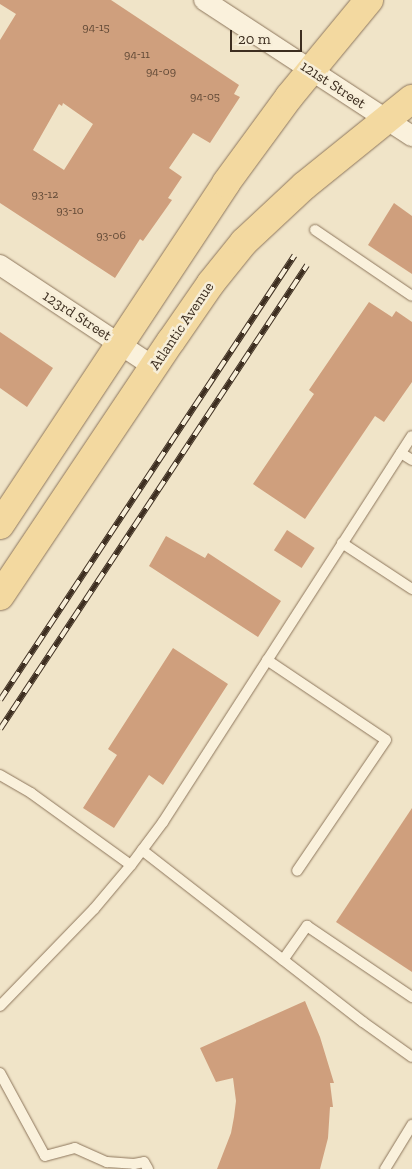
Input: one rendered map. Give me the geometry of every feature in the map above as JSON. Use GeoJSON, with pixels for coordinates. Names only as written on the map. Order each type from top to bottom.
{"type":"FeatureCollection","features":[{"type":"Feature","properties":{"kind":"main road"},"geometry":{"type":"LineString","coordinates":[[0,525],[226,183],[311,71],[369,0]]}},
{"type":"Feature","properties":{"kind":"main road","name":"Atlantic Avenue"},"geometry":{"type":"LineString","coordinates":[[0,596],[211,283],[261,224],[304,186],[412,99]]}},
{"type":"Feature","properties":{"kind":"street","name":"121st Street"},"geometry":{"type":"LineString","coordinates":[[204,0],[412,136]]}},
{"type":"Feature","properties":{"kind":"street","name":"123rd Street"},"geometry":{"type":"LineString","coordinates":[[0,265],[154,367]]}},
{"type":"Feature","properties":{"kind":"lane"},"geometry":{"type":"LineString","coordinates":[[315,230],[412,296]]}},
{"type":"Feature","properties":{"kind":"lane"},"geometry":{"type":"LineString","coordinates":[[0,1006],[94,909],[131,865],[163,822],[412,436]]}},
{"type":"Feature","properties":{"kind":"lane"},"geometry":{"type":"LineString","coordinates":[[401,453],[412,460]]}},
{"type":"Feature","properties":{"kind":"lane"},"geometry":{"type":"LineString","coordinates":[[342,543],[412,589]]}},
{"type":"Feature","properties":{"kind":"lane"},"geometry":{"type":"LineString","coordinates":[[267,660],[386,740],[298,872]]}},
{"type":"Feature","properties":{"kind":"lane"},"geometry":{"type":"LineString","coordinates":[[0,775],[31,794],[131,865]]}},
{"type":"Feature","properties":{"kind":"lane"},"geometry":{"type":"LineString","coordinates":[[142,850],[363,1022],[412,1057]]}},
{"type":"Feature","properties":{"kind":"lane"},"geometry":{"type":"LineString","coordinates":[[283,960],[307,926],[412,997]]}},
{"type":"Feature","properties":{"kind":"lane"},"geometry":{"type":"LineString","coordinates":[[0,1073],[45,1156],[75,1148],[107,1162],[134,1164],[144,1162],[148,1169]]}},
{"type":"Feature","properties":{"kind":"lane"},"geometry":{"type":"LineString","coordinates":[[385,1169],[412,1126]]}},
{"type":"Feature","properties":{"kind":"building"},"geometry":{"type":"Polygon","coordinates":[[[0,0],[111,0],[239,85],[234,94],[240,97],[210,143],[193,133],[169,168],[182,177],[168,198],[172,200],[143,241],[140,239],[115,278],[0,203],[0,40],[16,14],[0,4],[0,0]],[[63,103],[62,106],[59,104],[33,150],[64,170],[93,124],[63,103]]]}},
{"type":"Feature","properties":{"kind":"building"},"geometry":{"type":"Polygon","coordinates":[[[394,203],[412,216],[412,274],[368,245],[394,203]]]}},
{"type":"Feature","properties":{"kind":"building"},"geometry":{"type":"Polygon","coordinates":[[[369,302],[392,317],[396,311],[412,322],[412,382],[384,422],[375,416],[305,519],[253,484],[314,394],[309,390],[369,302]]]}},
{"type":"Feature","properties":{"kind":"building"},"geometry":{"type":"Polygon","coordinates":[[[0,332],[53,368],[27,407],[0,388],[0,332]]]}},
{"type":"Feature","properties":{"kind":"building"},"geometry":{"type":"Polygon","coordinates":[[[287,530],[315,548],[302,568],[274,550],[287,530]]]}},
{"type":"Feature","properties":{"kind":"building"},"geometry":{"type":"Polygon","coordinates":[[[166,536],[205,558],[208,553],[281,601],[258,637],[149,566],[166,536]]]}},
{"type":"Feature","properties":{"kind":"building"},"geometry":{"type":"Polygon","coordinates":[[[173,648],[228,684],[163,785],[149,775],[114,828],[83,808],[117,755],[108,749],[173,648]]]}},
{"type":"Feature","properties":{"kind":"building"},"geometry":{"type":"Polygon","coordinates":[[[412,808],[412,972],[336,922],[412,808]]]}},
{"type":"Feature","properties":{"kind":"building"},"geometry":{"type":"Polygon","coordinates":[[[305,1001],[320,1037],[334,1083],[330,1083],[333,1107],[330,1107],[328,1138],[320,1169],[217,1169],[231,1133],[234,1117],[236,1101],[233,1078],[216,1082],[200,1048],[305,1001]]]}},
{"type":"Feature","properties":{"kind":"railway"},"geometry":{"type":"LineString","coordinates":[[0,700],[294,256]]}},
{"type":"Feature","properties":{"kind":"railway"},"geometry":{"type":"LineString","coordinates":[[0,729],[307,265]]}}]}
